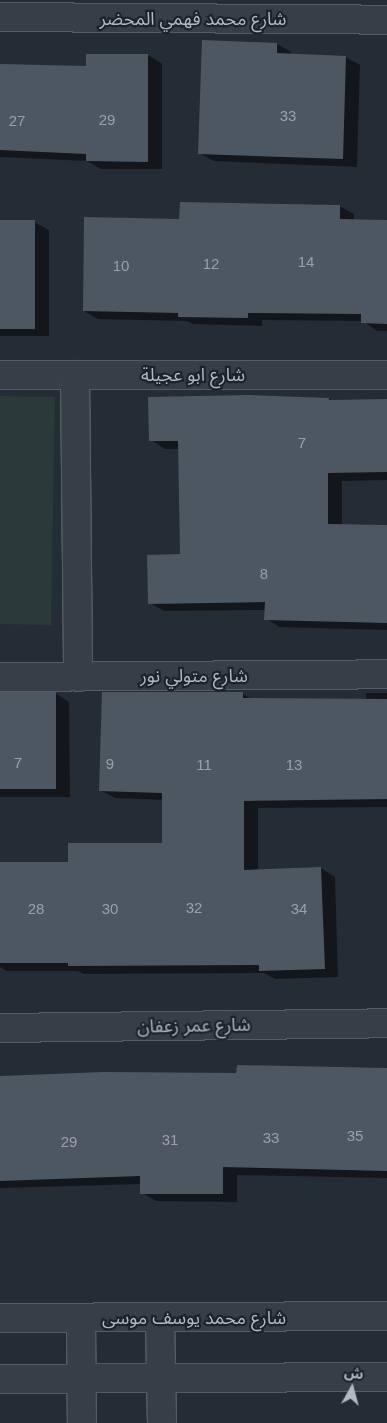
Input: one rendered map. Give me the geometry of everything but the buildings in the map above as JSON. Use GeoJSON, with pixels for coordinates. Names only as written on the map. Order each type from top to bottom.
{"type":"FeatureCollection","features":[{"type":"Feature","properties":{"kind":"street","name":"شارع محمد فهمي المحضر"},"geometry":{"type":"LineString","coordinates":[[0,17],[352,10],[387,20]]}},
{"type":"Feature","properties":{"kind":"street","name":"شارع ابو عجيلة"},"geometry":{"type":"LineString","coordinates":[[0,375],[387,375]]}},
{"type":"Feature","properties":{"kind":"street"},"geometry":{"type":"LineString","coordinates":[[75,375],[78,677]]}},
{"type":"Feature","properties":{"kind":"street","name":"شارع متولي نور"},"geometry":{"type":"LineString","coordinates":[[0,677],[387,674]]}},
{"type":"Feature","properties":{"kind":"street","name":"شارع عمر زعفان"},"geometry":{"type":"LineString","coordinates":[[0,1028],[387,1023]]}},
{"type":"Feature","properties":{"kind":"street","name":"شارع محمد يوسف موسى"},"geometry":{"type":"LineString","coordinates":[[0,1318],[160,1319],[387,1316]]}},
{"type":"Feature","properties":{"kind":"street"},"geometry":{"type":"LineString","coordinates":[[81,1318],[82,1423]]}},
{"type":"Feature","properties":{"kind":"street"},"geometry":{"type":"LineString","coordinates":[[160,1319],[162,1423]]}},
{"type":"Feature","properties":{"kind":"street"},"geometry":{"type":"LineString","coordinates":[[0,1379],[387,1377]]}},
{"type":"Feature","properties":{"kind":"shaded area"},"geometry":{"type":"Polygon","coordinates":[[[0,396],[55,397],[51,625],[0,624],[0,396]]]}}]}
